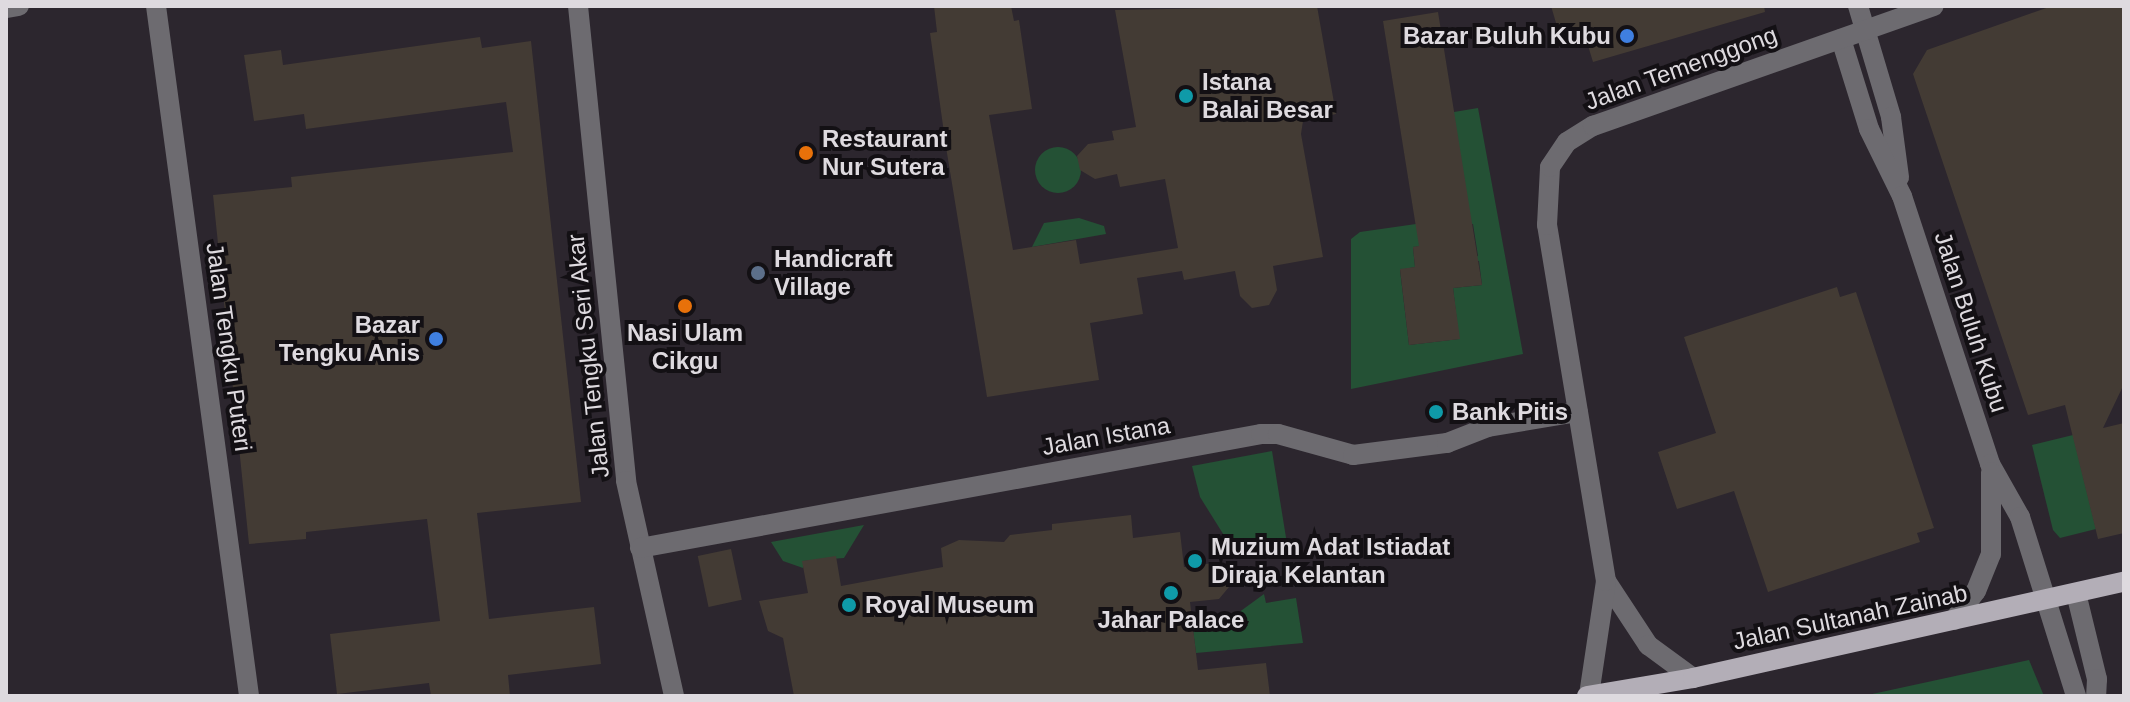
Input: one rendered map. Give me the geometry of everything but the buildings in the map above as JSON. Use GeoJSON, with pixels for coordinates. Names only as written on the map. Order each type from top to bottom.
{"type":"FeatureCollection","features":[{"type":"Feature","properties":{"kind":"main road","name":"Jalan Sultanah Zainab"},"geometry":{"type":"LineString","coordinates":[[1588,696],[1693,678],[2124,582]]}},
{"type":"Feature","properties":{"kind":"street"},"geometry":{"type":"LineString","coordinates":[[6,8],[19,6]]}},
{"type":"Feature","properties":{"kind":"street","name":"Jalan Tengku Puteri"},"geometry":{"type":"LineString","coordinates":[[156,6],[249,696]]}},
{"type":"Feature","properties":{"kind":"street","name":"Jalan Tengku Seri Akar"},"geometry":{"type":"LineString","coordinates":[[578,6],[626,481],[674,696]]}},
{"type":"Feature","properties":{"kind":"street","name":"Jalan Buluh Kubu"},"geometry":{"type":"LineString","coordinates":[[1858,6],[1891,117],[1902,196]]}},
{"type":"Feature","properties":{"kind":"street","name":"Jalan Temenggong"},"geometry":{"type":"LineString","coordinates":[[1578,412],[1547,225],[1550,167],[1567,142],[1593,126],[1934,6]]}},
{"type":"Feature","properties":{"kind":"street","name":"Jalan Buluh Kubu"},"geometry":{"type":"LineString","coordinates":[[1841,39],[1869,129],[1902,196],[1990,464],[2020,517],[2076,696]]}},
{"type":"Feature","properties":{"kind":"street"},"geometry":{"type":"LineString","coordinates":[[1578,412],[1606,581],[1588,696]]}},
{"type":"Feature","properties":{"kind":"street","name":"Jalan Istana"},"geometry":{"type":"LineString","coordinates":[[640,548],[1261,434],[1342,455],[1447,443],[1488,427],[1578,412]]}},
{"type":"Feature","properties":{"kind":"street","name":"Jalan Buluh Kubu"},"geometry":{"type":"LineString","coordinates":[[1954,620],[1976,591],[1991,554],[1990,464]]}},
{"type":"Feature","properties":{"kind":"street"},"geometry":{"type":"LineString","coordinates":[[1606,581],[1648,645],[1693,678]]}},
{"type":"Feature","properties":{"kind":"street"},"geometry":{"type":"LineString","coordinates":[[2076,593],[2097,679],[2096,696]]}},
{"type":"Feature","properties":{"kind":"green space"},"geometry":{"type":"Polygon","coordinates":[[[1478,108],[1523,354],[1351,389],[1351,239],[1360,232],[1416,224],[1454,112],[1478,108]],[[1473,224],[1445,228],[1449,259],[1478,256],[1473,224]],[[1433,245],[1413,247],[1415,267],[1400,270],[1409,345],[1459,339],[1453,288],[1482,285],[1479,261],[1436,266],[1433,245]]]}},
{"type":"Feature","properties":{"kind":"green space"},"geometry":{"type":"Polygon","coordinates":[[[1058,147],[1074,154],[1081,170],[1074,186],[1058,193],[1042,186],[1035,170],[1042,154],[1058,147]]]}},
{"type":"Feature","properties":{"kind":"green space"},"geometry":{"type":"Polygon","coordinates":[[[1079,218],[1104,226],[1106,234],[1032,247],[1044,223],[1079,218]]]}},
{"type":"Feature","properties":{"kind":"green space"},"geometry":{"type":"Polygon","coordinates":[[[2073,435],[2096,529],[2060,538],[2053,530],[2032,445],[2073,435]]]}},
{"type":"Feature","properties":{"kind":"green space"},"geometry":{"type":"Polygon","coordinates":[[[1272,451],[1289,556],[1270,558],[1242,551],[1225,537],[1200,497],[1192,466],[1272,451]]]}},
{"type":"Feature","properties":{"kind":"green space"},"geometry":{"type":"Polygon","coordinates":[[[864,525],[844,558],[803,561],[803,568],[783,561],[771,542],[864,525]]]}},
{"type":"Feature","properties":{"kind":"green space"},"geometry":{"type":"Polygon","coordinates":[[[1264,594],[1266,603],[1296,598],[1303,643],[1196,653],[1192,622],[1227,621],[1264,594]]]}},
{"type":"Feature","properties":{"kind":"green space"},"geometry":{"type":"Polygon","coordinates":[[[2029,660],[2044,696],[1863,696],[2029,660]]]}},
{"type":"Feature","properties":{"kind":"place","name":"Bazar Buluh Kubu"},"geometry":{"type":"Point","coordinates":[1627,36]}},
{"type":"Feature","properties":{"kind":"place","name":"Istana Balai Besar"},"geometry":{"type":"Point","coordinates":[1186,96]}},
{"type":"Feature","properties":{"kind":"place","name":"Restaurant Nur Sutera"},"geometry":{"type":"Point","coordinates":[806,153]}},
{"type":"Feature","properties":{"kind":"place","name":"Handicraft Village"},"geometry":{"type":"Point","coordinates":[758,273]}},
{"type":"Feature","properties":{"kind":"place","name":"Nasi Ulam Cikgu"},"geometry":{"type":"Point","coordinates":[685,306]}},
{"type":"Feature","properties":{"kind":"place","name":"Bazar Tengku Anis"},"geometry":{"type":"Point","coordinates":[436,339]}},
{"type":"Feature","properties":{"kind":"place","name":"Bank Pitis"},"geometry":{"type":"Point","coordinates":[1436,412]}},
{"type":"Feature","properties":{"kind":"place","name":"Muzium Adat Istiadat Diraja Kelantan"},"geometry":{"type":"Point","coordinates":[1195,561]}},
{"type":"Feature","properties":{"kind":"place","name":"Jahar Palace"},"geometry":{"type":"Point","coordinates":[1171,593]}},
{"type":"Feature","properties":{"kind":"place","name":"Royal Museum"},"geometry":{"type":"Point","coordinates":[849,605]}}]}
